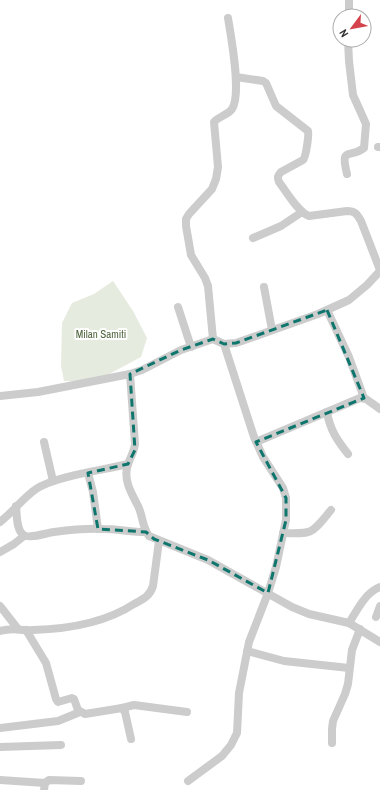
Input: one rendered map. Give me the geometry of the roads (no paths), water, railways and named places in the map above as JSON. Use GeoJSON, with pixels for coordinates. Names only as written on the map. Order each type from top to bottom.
{"type":"FeatureCollection","features":[{"type":"Feature","properties":{"kind":"street"},"geometry":{"type":"LineString","coordinates":[[213,339],[208,286],[206,278],[191,255],[186,220],[189,214],[212,189],[216,179],[218,167],[214,122],[217,118],[232,110],[235,96],[236,77],[228,18]]}},
{"type":"Feature","properties":{"kind":"street"},"geometry":{"type":"LineString","coordinates":[[347,174],[344,158],[347,155],[364,148],[366,124],[353,95],[348,48]]}},
{"type":"Feature","properties":{"kind":"street"},"geometry":{"type":"LineString","coordinates":[[0,396],[38,392],[130,374],[142,370],[181,350],[213,339],[224,344],[236,343],[327,310],[349,300],[367,285],[380,271],[361,221],[356,213],[347,211],[309,216],[302,212],[279,182],[278,175],[281,172],[306,158],[306,142],[309,135],[308,131],[276,106],[266,83],[263,81],[236,77]]}},
{"type":"Feature","properties":{"kind":"street"},"geometry":{"type":"LineString","coordinates":[[253,238],[282,226],[302,212]]}},
{"type":"Feature","properties":{"kind":"street"},"geometry":{"type":"LineString","coordinates":[[264,287],[272,330]]}},
{"type":"Feature","properties":{"kind":"street"},"geometry":{"type":"LineString","coordinates":[[178,307],[191,347]]}},
{"type":"Feature","properties":{"kind":"street"},"geometry":{"type":"LineString","coordinates":[[327,310],[349,357],[364,398]]}},
{"type":"Feature","properties":{"kind":"street"},"geometry":{"type":"LineString","coordinates":[[188,781],[222,756],[234,740],[237,733],[239,693],[248,642],[268,593],[276,567],[286,520],[286,498],[283,488],[269,468],[256,442],[224,344]]}},
{"type":"Feature","properties":{"kind":"street"},"geometry":{"type":"LineString","coordinates":[[130,374],[135,444],[128,464],[127,474],[130,491],[138,507],[146,532],[149,536],[208,560],[292,607],[309,614],[349,623],[380,642]]}},
{"type":"Feature","properties":{"kind":"street"},"geometry":{"type":"LineString","coordinates":[[256,442],[360,398],[364,398],[372,402],[380,409]]}},
{"type":"Feature","properties":{"kind":"street"},"geometry":{"type":"LineString","coordinates":[[327,412],[329,424],[348,454]]}},
{"type":"Feature","properties":{"kind":"street"},"geometry":{"type":"LineString","coordinates":[[44,442],[53,482]]}},
{"type":"Feature","properties":{"kind":"street"},"geometry":{"type":"LineString","coordinates":[[0,522],[36,489],[53,482],[128,464]]}},
{"type":"Feature","properties":{"kind":"street"},"geometry":{"type":"LineString","coordinates":[[88,473],[93,492],[98,528]]}},
{"type":"Feature","properties":{"kind":"street"},"geometry":{"type":"LineString","coordinates":[[16,506],[20,531],[24,536],[29,537],[52,532],[98,528],[129,532],[146,532]]}},
{"type":"Feature","properties":{"kind":"street"},"geometry":{"type":"LineString","coordinates":[[283,533],[310,533],[315,530],[331,510]]}},
{"type":"Feature","properties":{"kind":"street"},"geometry":{"type":"LineString","coordinates":[[0,552],[24,536]]}},
{"type":"Feature","properties":{"kind":"street"},"geometry":{"type":"LineString","coordinates":[[0,631],[7,629],[67,627],[104,619],[127,609],[148,596],[153,586],[159,541]]}},
{"type":"Feature","properties":{"kind":"street"},"geometry":{"type":"LineString","coordinates":[[349,623],[367,596],[380,587]]}},
{"type":"Feature","properties":{"kind":"street"},"geometry":{"type":"LineString","coordinates":[[0,606],[22,629],[46,663],[58,702],[72,698],[74,699],[78,710],[85,714],[134,705],[187,712]]}},
{"type":"Feature","properties":{"kind":"street"},"geometry":{"type":"LineString","coordinates":[[376,617],[380,606]]}},
{"type":"Feature","properties":{"kind":"street"},"geometry":{"type":"LineString","coordinates":[[332,743],[334,721],[345,694],[352,650],[360,629]]}},
{"type":"Feature","properties":{"kind":"street"},"geometry":{"type":"LineString","coordinates":[[247,651],[284,661],[349,668]]}},
{"type":"Feature","properties":{"kind":"street"},"geometry":{"type":"LineString","coordinates":[[122,708],[125,712],[131,739]]}},
{"type":"Feature","properties":{"kind":"street"},"geometry":{"type":"LineString","coordinates":[[0,728],[58,721],[80,712]]}},
{"type":"Feature","properties":{"kind":"street"},"geometry":{"type":"LineString","coordinates":[[0,747],[61,744]]}},
{"type":"Feature","properties":{"kind":"street"},"geometry":{"type":"LineString","coordinates":[[0,780],[45,786],[48,780],[81,781]]}},
{"type":"Feature","properties":{"kind":"park label","name":"Milan Samiti"},"geometry":{"type":"Point","coordinates":[101,334]}}]}
